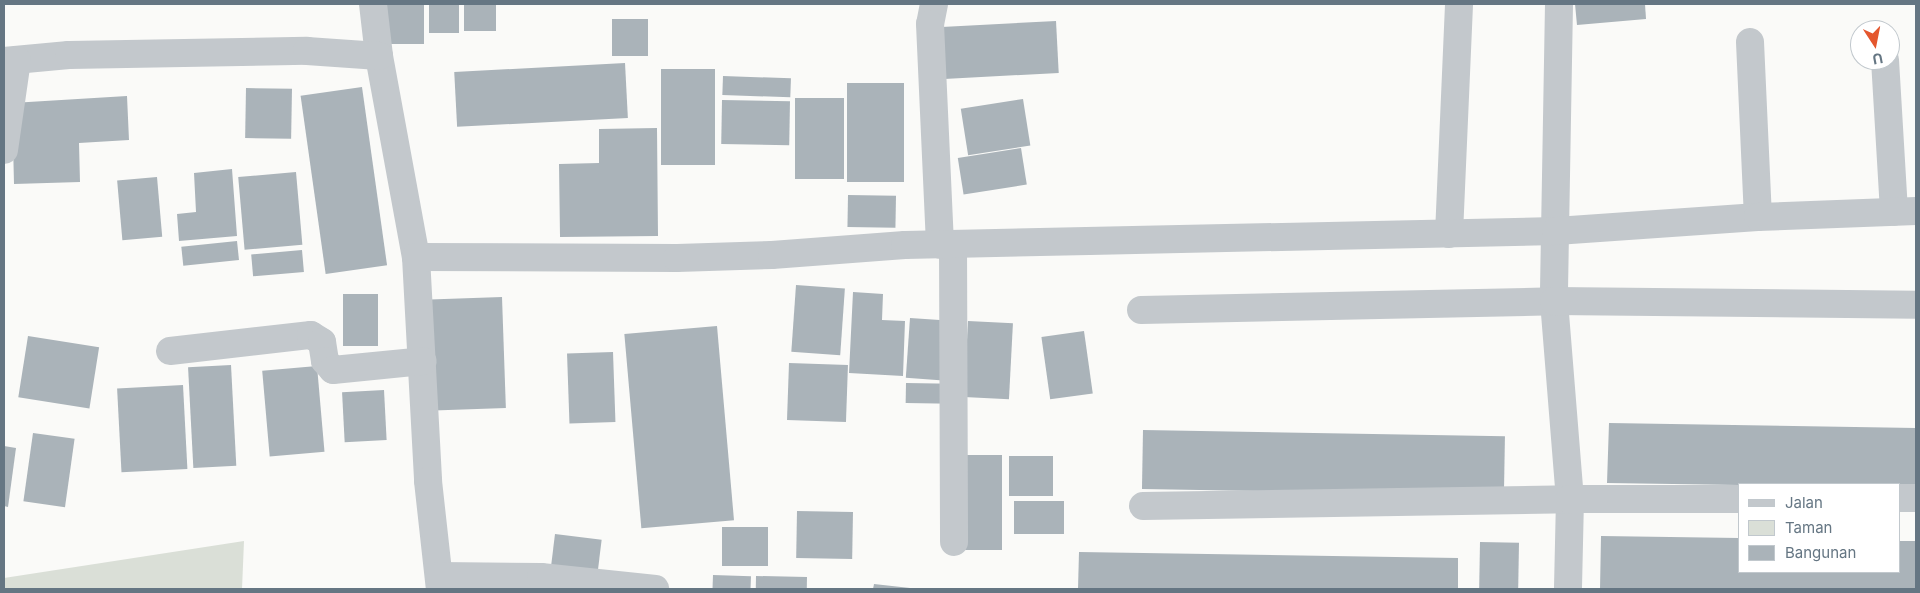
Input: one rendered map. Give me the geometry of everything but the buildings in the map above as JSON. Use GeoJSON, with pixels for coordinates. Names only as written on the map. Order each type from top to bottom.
{"type":"FeatureCollection","features":[{"type":"Feature","properties":{"kind":"street"},"geometry":{"type":"LineString","coordinates":[[373,4],[379,56],[416,257],[428,481],[440,583],[541,577],[655,589]]}},
{"type":"Feature","properties":{"kind":"street"},"geometry":{"type":"LineString","coordinates":[[934,4],[930,24],[947,245],[954,542]]}},
{"type":"Feature","properties":{"kind":"street"},"geometry":{"type":"LineString","coordinates":[[1448,234],[1459,4]]}},
{"type":"Feature","properties":{"kind":"street"},"geometry":{"type":"LineString","coordinates":[[1559,4],[1554,301],[1570,499],[1568,589]]}},
{"type":"Feature","properties":{"kind":"street"},"geometry":{"type":"LineString","coordinates":[[1750,42],[1758,217]]}},
{"type":"Feature","properties":{"kind":"street"},"geometry":{"type":"LineString","coordinates":[[4,150],[10,61],[69,55],[306,51],[379,56]]}},
{"type":"Feature","properties":{"kind":"street"},"geometry":{"type":"LineString","coordinates":[[416,257],[677,258],[772,255],[878,247],[1556,232],[1758,217],[1905,212],[1886,70]]}},
{"type":"Feature","properties":{"kind":"street"},"geometry":{"type":"LineString","coordinates":[[1141,310],[1554,301],[1916,305]]}},
{"type":"Feature","properties":{"kind":"street"},"geometry":{"type":"LineString","coordinates":[[170,351],[311,335],[322,342],[325,361],[333,370],[423,361]]}},
{"type":"Feature","properties":{"kind":"street"},"geometry":{"type":"LineString","coordinates":[[1143,506],[1738,498]]}},
{"type":"Feature","properties":{"kind":"street"},"geometry":{"type":"LineString","coordinates":[[1900,498],[1916,498]]}},
{"type":"Feature","properties":{"kind":"green space"},"geometry":{"type":"Polygon","coordinates":[[[244,541],[242,589],[4,589],[4,578],[244,541]]]}}]}
